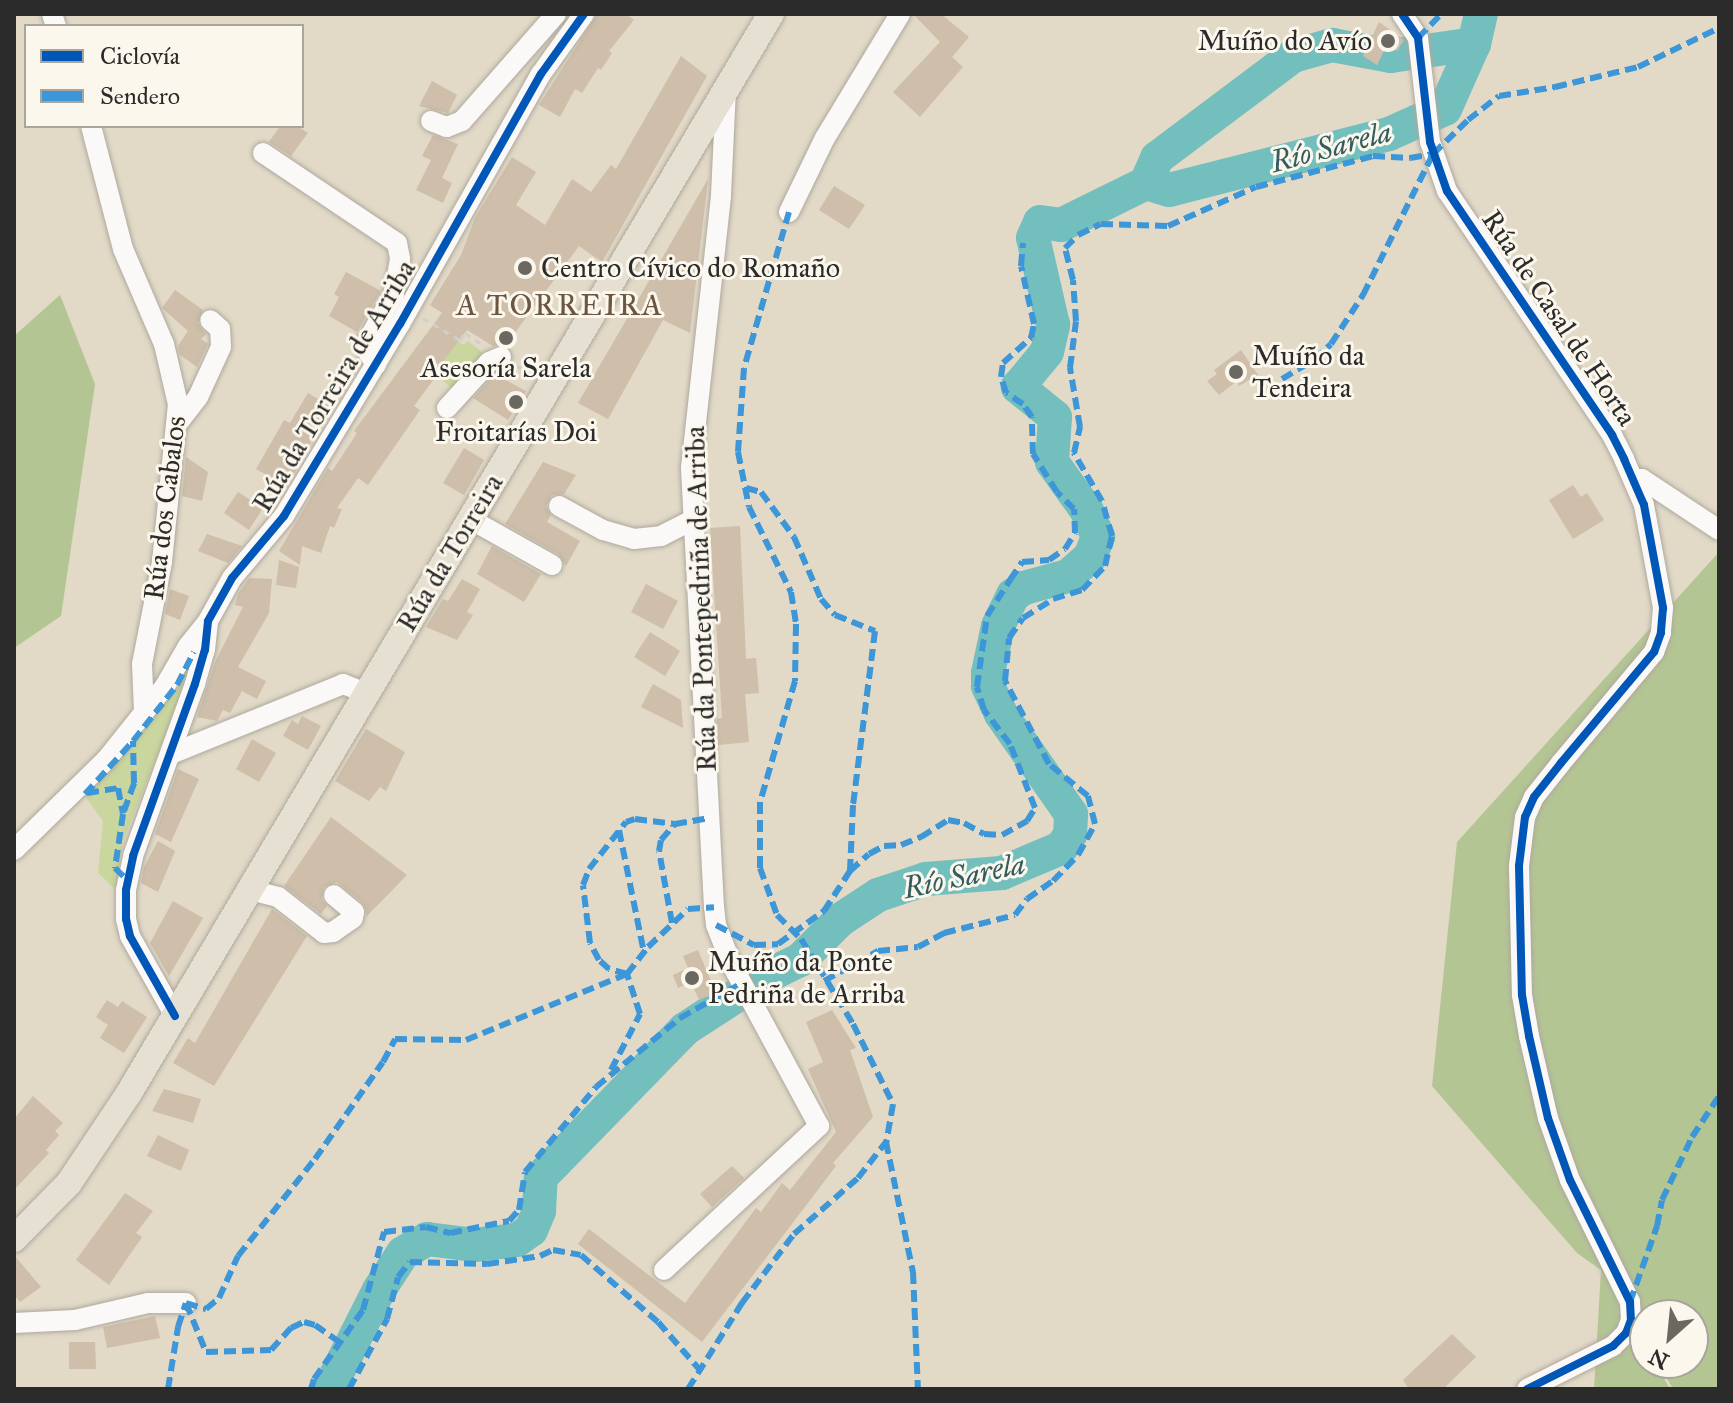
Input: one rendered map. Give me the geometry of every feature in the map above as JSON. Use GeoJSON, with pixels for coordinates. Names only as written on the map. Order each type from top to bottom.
{"type":"FeatureCollection","features":[{"type":"Feature","properties":{"kind":"main road","name":"Rúa da Torreira"},"geometry":{"type":"LineString","coordinates":[[14,1239],[69,1183],[175,1016],[771,14]]}},
{"type":"Feature","properties":{"kind":"street"},"geometry":{"type":"LineString","coordinates":[[431,121],[447,127],[462,121],[556,14]]}},
{"type":"Feature","properties":{"kind":"street","name":"Rúa da Torreira de Arriba"},"geometry":{"type":"LineString","coordinates":[[175,1016],[130,936],[125,905],[133,856],[205,650],[208,621],[232,578],[284,516],[376,365],[541,74],[584,14]]}},
{"type":"Feature","properties":{"kind":"street"},"geometry":{"type":"LineString","coordinates":[[789,212],[825,138],[900,14]]}},
{"type":"Feature","properties":{"kind":"street","name":"Rúa de Casal de Horta"},"geometry":{"type":"LineString","coordinates":[[1402,14],[1419,45],[1430,142],[1447,191],[1612,435],[1633,479],[1653,545],[1663,608],[1661,633],[1647,661],[1528,807],[1519,866],[1522,995],[1548,1118],[1570,1180],[1630,1302],[1631,1320],[1626,1333],[1613,1346],[1577,1367],[1527,1389]]}},
{"type":"Feature","properties":{"kind":"street","name":"Rúa da Pontepedriña de Arriba"},"geometry":{"type":"LineString","coordinates":[[664,1270],[819,1126],[731,963],[716,925],[693,520],[692,443],[721,195],[726,90]]}},
{"type":"Feature","properties":{"kind":"street","name":"Rúa dos Cabalos"},"geometry":{"type":"LineString","coordinates":[[92,128],[123,249],[164,344],[178,404],[162,562],[142,664],[144,711]]}},
{"type":"Feature","properties":{"kind":"street","name":"Rúa da Torreira de Arriba"},"geometry":{"type":"LineString","coordinates":[[263,153],[397,243],[400,259],[394,294],[368,340],[368,352],[376,365]]}},
{"type":"Feature","properties":{"kind":"street"},"geometry":{"type":"LineString","coordinates":[[177,424],[198,397],[221,347],[220,329],[210,320]]}},
{"type":"Feature","properties":{"kind":"street"},"geometry":{"type":"LineString","coordinates":[[447,408],[496,354]]}},
{"type":"Feature","properties":{"kind":"street"},"geometry":{"type":"LineString","coordinates":[[1633,479],[1642,479],[1719,530]]}},
{"type":"Feature","properties":{"kind":"street"},"geometry":{"type":"LineString","coordinates":[[559,506],[603,530],[634,539],[661,536],[693,520]]}},
{"type":"Feature","properties":{"kind":"street"},"geometry":{"type":"LineString","coordinates":[[470,519],[552,565]]}},
{"type":"Feature","properties":{"kind":"street"},"geometry":{"type":"LineString","coordinates":[[14,850],[79,789],[165,686],[188,646],[208,621]]}},
{"type":"Feature","properties":{"kind":"street"},"geometry":{"type":"LineString","coordinates":[[171,754],[330,688],[343,684],[367,693]]}},
{"type":"Feature","properties":{"kind":"street"},"geometry":{"type":"LineString","coordinates":[[250,890],[278,897],[324,933],[333,932],[353,918],[354,912],[334,895]]}},
{"type":"Feature","properties":{"kind":"street"},"geometry":{"type":"LineString","coordinates":[[14,1323],[75,1320],[148,1303],[186,1303]]}},
{"type":"Feature","properties":{"kind":"path"},"geometry":{"type":"LineString","coordinates":[[432,323],[460,340],[465,333],[496,354]]}},
{"type":"Feature","properties":{"kind":"green space"},"geometry":{"type":"Polygon","coordinates":[[[60,295],[95,384],[61,616],[14,648],[14,336],[60,295]]]}},
{"type":"Feature","properties":{"kind":"green space"},"geometry":{"type":"Polygon","coordinates":[[[458,341],[464,345],[468,341],[488,357],[459,394],[434,373],[458,341]]]}},
{"type":"Feature","properties":{"kind":"green space"},"geometry":{"type":"Polygon","coordinates":[[[1719,552],[1719,1389],[1673,1389],[1667,1379],[1709,1379],[1709,1299],[1629,1299],[1629,1313],[1596,1257],[1629,1317],[1629,1379],[1664,1379],[1670,1389],[1594,1389],[1601,1270],[1577,1253],[1432,1086],[1457,842],[1719,552]]]}},
{"type":"Feature","properties":{"kind":"green space"},"geometry":{"type":"Polygon","coordinates":[[[192,660],[195,661],[123,841],[116,890],[98,873],[103,821],[85,796],[128,750],[178,686],[192,660]]]}},
{"type":"Feature","properties":{"kind":"building"},"geometry":{"type":"Polygon","coordinates":[[[597,14],[626,14],[634,20],[582,93],[575,89],[560,117],[539,105],[597,14]]]}},
{"type":"Feature","properties":{"kind":"building"},"geometry":{"type":"Polygon","coordinates":[[[913,14],[941,14],[969,37],[952,57],[963,67],[920,117],[893,92],[940,42],[913,14]]]}},
{"type":"Feature","properties":{"kind":"building","name":"Muíño do Avío"},"geometry":{"type":"Polygon","coordinates":[[[1379,22],[1404,40],[1397,51],[1387,45],[1377,65],[1363,56],[1379,22]]]}},
{"type":"Feature","properties":{"kind":"building"},"geometry":{"type":"Polygon","coordinates":[[[681,56],[707,76],[602,262],[579,246],[506,345],[493,346],[467,330],[434,373],[437,375],[414,406],[420,410],[368,485],[358,478],[337,508],[342,509],[334,528],[330,526],[321,553],[302,546],[300,565],[279,551],[328,468],[332,471],[357,433],[354,431],[442,313],[430,305],[461,255],[475,218],[512,157],[536,172],[516,205],[545,225],[572,179],[591,192],[611,165],[616,169],[681,56]]]}},
{"type":"Feature","properties":{"kind":"building"},"geometry":{"type":"Polygon","coordinates":[[[432,81],[457,95],[448,113],[419,106],[432,81]]]}},
{"type":"Feature","properties":{"kind":"building"},"geometry":{"type":"Polygon","coordinates":[[[279,128],[300,128],[308,133],[291,156],[269,142],[279,128]]]}},
{"type":"Feature","properties":{"kind":"building"},"geometry":{"type":"Polygon","coordinates":[[[433,135],[458,144],[442,178],[452,183],[443,203],[416,190],[431,160],[422,156],[433,135]]]}},
{"type":"Feature","properties":{"kind":"building"},"geometry":{"type":"Polygon","coordinates":[[[708,179],[690,333],[663,320],[608,419],[578,403],[708,179]]]}},
{"type":"Feature","properties":{"kind":"building"},"geometry":{"type":"Polygon","coordinates":[[[834,186],[865,205],[849,229],[819,210],[834,186]]]}},
{"type":"Feature","properties":{"kind":"building"},"geometry":{"type":"Polygon","coordinates":[[[346,272],[381,291],[357,332],[329,316],[339,297],[334,294],[346,272]]]}},
{"type":"Feature","properties":{"kind":"building"},"geometry":{"type":"Polygon","coordinates":[[[175,290],[203,310],[198,323],[206,334],[201,339],[208,344],[197,367],[180,355],[178,346],[188,331],[162,308],[175,290]]]}},
{"type":"Feature","properties":{"kind":"building","name":"Muíño da Tendeira"},"geometry":{"type":"Polygon","coordinates":[[[1241,350],[1258,375],[1239,386],[1237,381],[1219,395],[1207,381],[1217,374],[1214,370],[1241,350]]]}},
{"type":"Feature","properties":{"kind":"building"},"geometry":{"type":"Polygon","coordinates":[[[495,374],[526,391],[508,420],[473,398],[495,374]]]}},
{"type":"Feature","properties":{"kind":"building"},"geometry":{"type":"Polygon","coordinates":[[[308,393],[330,406],[287,487],[256,469],[284,420],[290,423],[308,393]]]}},
{"type":"Feature","properties":{"kind":"building"},"geometry":{"type":"Polygon","coordinates":[[[464,448],[484,460],[464,495],[443,483],[464,448]]]}},
{"type":"Feature","properties":{"kind":"building"},"geometry":{"type":"Polygon","coordinates":[[[186,457],[208,472],[202,501],[182,496],[186,457]]]}},
{"type":"Feature","properties":{"kind":"building"},"geometry":{"type":"Polygon","coordinates":[[[543,462],[576,475],[564,494],[552,495],[546,506],[551,515],[547,522],[580,541],[566,566],[558,554],[505,524],[543,462]]]}},
{"type":"Feature","properties":{"kind":"building"},"geometry":{"type":"Polygon","coordinates":[[[1573,485],[1581,497],[1587,493],[1604,520],[1573,539],[1549,500],[1573,485]]]}},
{"type":"Feature","properties":{"kind":"building"},"geometry":{"type":"Polygon","coordinates":[[[238,492],[263,508],[249,530],[224,513],[238,492]]]}},
{"type":"Feature","properties":{"kind":"building"},"geometry":{"type":"Polygon","coordinates":[[[740,526],[746,659],[756,658],[759,693],[745,694],[749,742],[718,745],[717,719],[722,718],[710,528],[740,526]]]}},
{"type":"Feature","properties":{"kind":"building"},"geometry":{"type":"Polygon","coordinates":[[[207,534],[242,546],[228,563],[198,551],[207,534]]]}},
{"type":"Feature","properties":{"kind":"building"},"geometry":{"type":"Polygon","coordinates":[[[492,546],[541,574],[524,602],[477,574],[492,546]]]}},
{"type":"Feature","properties":{"kind":"building"},"geometry":{"type":"Polygon","coordinates":[[[279,560],[299,567],[296,588],[276,585],[279,560]]]}},
{"type":"Feature","properties":{"kind":"building"},"geometry":{"type":"Polygon","coordinates":[[[249,578],[272,579],[269,613],[238,667],[266,681],[257,699],[242,691],[230,713],[223,710],[217,721],[197,717],[215,662],[243,607],[235,605],[238,594],[249,578]]]}},
{"type":"Feature","properties":{"kind":"building"},"geometry":{"type":"Polygon","coordinates":[[[462,579],[480,589],[467,612],[473,615],[457,640],[426,627],[443,599],[448,601],[462,579]]]}},
{"type":"Feature","properties":{"kind":"building"},"geometry":{"type":"Polygon","coordinates":[[[646,584],[678,601],[663,629],[631,612],[646,584]]]}},
{"type":"Feature","properties":{"kind":"building"},"geometry":{"type":"Polygon","coordinates":[[[170,589],[189,596],[180,620],[165,614],[170,589]]]}},
{"type":"Feature","properties":{"kind":"building"},"geometry":{"type":"Polygon","coordinates":[[[650,632],[680,651],[665,676],[634,657],[650,632]]]}},
{"type":"Feature","properties":{"kind":"building"},"geometry":{"type":"Polygon","coordinates":[[[653,684],[681,700],[683,728],[641,707],[653,684]]]}},
{"type":"Feature","properties":{"kind":"building"},"geometry":{"type":"Polygon","coordinates":[[[302,716],[321,726],[308,750],[283,736],[292,720],[298,724],[302,716]]]}},
{"type":"Feature","properties":{"kind":"building"},"geometry":{"type":"Polygon","coordinates":[[[366,729],[405,752],[386,791],[380,787],[369,801],[335,781],[366,729]]]}},
{"type":"Feature","properties":{"kind":"building"},"geometry":{"type":"Polygon","coordinates":[[[252,739],[276,753],[259,782],[236,769],[252,739]]]}},
{"type":"Feature","properties":{"kind":"building"},"geometry":{"type":"Polygon","coordinates":[[[178,769],[199,779],[171,842],[155,834],[178,769]]]}},
{"type":"Feature","properties":{"kind":"building"},"geometry":{"type":"Polygon","coordinates":[[[331,817],[407,875],[367,916],[363,903],[337,882],[324,887],[322,899],[327,906],[321,914],[284,886],[331,817]]]}},
{"type":"Feature","properties":{"kind":"building"},"geometry":{"type":"Polygon","coordinates":[[[158,841],[175,851],[158,892],[141,883],[144,867],[158,841]]]}},
{"type":"Feature","properties":{"kind":"building"},"geometry":{"type":"Polygon","coordinates":[[[173,901],[203,918],[169,976],[150,943],[173,901]]]}},
{"type":"Feature","properties":{"kind":"building"},"geometry":{"type":"Polygon","coordinates":[[[272,909],[307,936],[214,1086],[173,1063],[188,1038],[195,1043],[272,909]]]}},
{"type":"Feature","properties":{"kind":"building","name":"Muíño da Ponte Pedriña de Arriba"},"geometry":{"type":"Polygon","coordinates":[[[698,950],[716,993],[699,1000],[691,982],[678,988],[673,975],[688,968],[683,956],[698,950]]]}},
{"type":"Feature","properties":{"kind":"building"},"geometry":{"type":"Polygon","coordinates":[[[107,1000],[118,1007],[122,1001],[147,1017],[124,1053],[100,1038],[108,1025],[96,1017],[107,1000]]]}},
{"type":"Feature","properties":{"kind":"building"},"geometry":{"type":"Polygon","coordinates":[[[832,1010],[856,1048],[850,1050],[873,1117],[833,1163],[836,1166],[702,1342],[578,1244],[589,1229],[685,1303],[756,1208],[761,1212],[782,1183],[790,1190],[836,1132],[808,1069],[823,1062],[806,1022],[832,1010]]]}},
{"type":"Feature","properties":{"kind":"building"},"geometry":{"type":"Polygon","coordinates":[[[164,1089],[201,1099],[193,1123],[152,1111],[164,1089]]]}},
{"type":"Feature","properties":{"kind":"building"},"geometry":{"type":"Polygon","coordinates":[[[33,1096],[63,1123],[55,1131],[59,1135],[46,1150],[49,1153],[14,1190],[14,1119],[33,1096]]]}},
{"type":"Feature","properties":{"kind":"building"},"geometry":{"type":"Polygon","coordinates":[[[158,1135],[189,1150],[181,1171],[147,1156],[158,1135]]]}},
{"type":"Feature","properties":{"kind":"building"},"geometry":{"type":"Polygon","coordinates":[[[732,1166],[744,1178],[712,1207],[700,1194],[732,1166]]]}},
{"type":"Feature","properties":{"kind":"building"},"geometry":{"type":"Polygon","coordinates":[[[125,1193],[153,1211],[136,1233],[142,1237],[109,1285],[76,1260],[125,1193]]]}},
{"type":"Feature","properties":{"kind":"building"},"geometry":{"type":"Polygon","coordinates":[[[14,1255],[41,1287],[20,1302],[14,1295],[14,1255]]]}},
{"type":"Feature","properties":{"kind":"building"},"geometry":{"type":"Polygon","coordinates":[[[155,1316],[160,1338],[107,1348],[103,1327],[155,1316]]]}},
{"type":"Feature","properties":{"kind":"building"},"geometry":{"type":"Polygon","coordinates":[[[1452,1334],[1476,1357],[1443,1389],[1409,1389],[1403,1380],[1452,1334]]]}},
{"type":"Feature","properties":{"kind":"building"},"geometry":{"type":"Polygon","coordinates":[[[69,1342],[95,1342],[96,1369],[69,1369],[69,1342]]]}},
{"type":"Feature","properties":{"kind":"waterway","name":"Río Sarela"},"geometry":{"type":"LineString","coordinates":[[329,1389],[379,1290],[403,1253],[427,1239],[474,1245],[517,1240],[531,1230],[539,1211],[541,1177],[685,1029],[765,977],[800,960],[840,920],[878,895],[926,879],[1002,873],[1061,848],[1070,835],[1071,814],[1001,714],[988,686],[998,626],[1013,595],[1024,588],[1068,576],[1090,557],[1098,537],[1087,511],[1052,462],[1055,417],[1018,387],[1047,352],[1053,325],[1033,238],[1040,222],[1061,225],[1146,183],[1157,158],[1293,56],[1332,45],[1391,56],[1474,44],[1481,14]]}},
{"type":"Feature","properties":{"kind":"waterway","name":"Río Sarela"},"geometry":{"type":"LineString","coordinates":[[1146,183],[1169,190],[1389,134],[1445,109],[1474,44]]}},
{"type":"Feature","properties":{"kind":"marked path"},"geometry":{"type":"LineString","coordinates":[[1418,38],[1441,14]]}},
{"type":"Feature","properties":{"kind":"marked path"},"geometry":{"type":"LineString","coordinates":[[1282,379],[1314,360],[1331,344],[1363,295],[1433,154],[1468,120],[1499,96],[1555,87],[1638,67],[1719,28]]}},
{"type":"Feature","properties":{"kind":"marked path"},"geometry":{"type":"LineString","coordinates":[[824,981],[878,951],[918,947],[944,933],[1015,915],[1027,899],[1053,881],[1078,855],[1095,824],[1088,796],[1049,764],[1005,681],[1009,638],[1023,618],[1053,599],[1082,590],[1105,566],[1112,536],[1102,501],[1074,453],[1080,427],[1070,368],[1076,321],[1073,280],[1065,248],[1078,235],[1101,224],[1168,226],[1256,187],[1373,156],[1410,158],[1433,154]]}},
{"type":"Feature","properties":{"kind":"marked path"},"geometry":{"type":"LineString","coordinates":[[789,212],[744,368],[738,452],[749,507],[791,592],[796,624],[795,681],[760,802],[760,868],[777,915],[801,939],[818,966],[853,1024],[893,1104],[886,1142],[913,1272],[918,1389]]}},
{"type":"Feature","properties":{"kind":"marked path"},"geometry":{"type":"LineString","coordinates":[[716,925],[754,945],[778,944],[824,911],[850,871],[869,854],[884,846],[901,845],[921,837],[948,820],[964,823],[984,834],[1002,835],[1027,821],[1035,808],[1010,744],[984,710],[977,687],[987,616],[1022,562],[1049,560],[1065,549],[1075,533],[1074,509],[1057,492],[1033,454],[1032,417],[1023,404],[1006,393],[1001,377],[1003,363],[1031,338],[1034,324],[1021,266],[1023,243]]}},
{"type":"Feature","properties":{"kind":"marked path"},"geometry":{"type":"LineString","coordinates":[[746,488],[761,492],[794,537],[821,599],[835,615],[875,631],[853,805],[850,871]]}},
{"type":"Feature","properties":{"kind":"marked path"},"geometry":{"type":"LineString","coordinates":[[85,794],[133,741],[177,685],[194,652]]}},
{"type":"Feature","properties":{"kind":"marked path"},"geometry":{"type":"LineString","coordinates":[[124,811],[134,783],[133,741]]}},
{"type":"Feature","properties":{"kind":"marked path"},"geometry":{"type":"LineString","coordinates":[[87,793],[118,788],[123,814],[115,868],[128,881]]}},
{"type":"Feature","properties":{"kind":"marked path"},"geometry":{"type":"LineString","coordinates":[[627,974],[609,969],[599,960],[590,943],[583,885],[589,869],[626,822],[635,819],[675,824],[709,818]]}},
{"type":"Feature","properties":{"kind":"marked path"},"geometry":{"type":"LineString","coordinates":[[672,923],[659,851],[661,840],[675,824]]}},
{"type":"Feature","properties":{"kind":"marked path"},"geometry":{"type":"LineString","coordinates":[[619,830],[644,953]]}},
{"type":"Feature","properties":{"kind":"marked path"},"geometry":{"type":"LineString","coordinates":[[611,1070],[640,1014],[627,974],[648,947],[688,909],[714,907]]}},
{"type":"Feature","properties":{"kind":"marked path"},"geometry":{"type":"LineString","coordinates":[[186,1303],[206,1309],[219,1298],[238,1256],[315,1159],[383,1062],[395,1039],[466,1040],[627,974]]}},
{"type":"Feature","properties":{"kind":"marked path"},"geometry":{"type":"LineString","coordinates":[[311,1389],[314,1379],[363,1310],[384,1232],[426,1227],[450,1233],[509,1221],[519,1210],[525,1172],[596,1087],[680,1018],[742,983]]}},
{"type":"Feature","properties":{"kind":"marked path"},"geometry":{"type":"LineString","coordinates":[[1631,1299],[1657,1226],[1662,1200],[1692,1137],[1719,1096]]}},
{"type":"Feature","properties":{"kind":"marked path"},"geometry":{"type":"LineString","coordinates":[[688,1389],[742,1303],[794,1234],[858,1178],[886,1142]]}},
{"type":"Feature","properties":{"kind":"marked path"},"geometry":{"type":"LineString","coordinates":[[349,1389],[387,1319],[398,1277],[410,1262],[487,1264],[540,1256],[553,1250],[581,1255],[658,1322],[700,1370]]}},
{"type":"Feature","properties":{"kind":"marked path"},"geometry":{"type":"LineString","coordinates":[[186,1303],[206,1352],[271,1350],[291,1328],[304,1322],[315,1325],[339,1342]]}},
{"type":"Feature","properties":{"kind":"marked path"},"geometry":{"type":"LineString","coordinates":[[168,1389],[178,1327],[186,1303]]}},
{"type":"Feature","properties":{"kind":"cycle path"},"geometry":{"type":"LineString","coordinates":[[175,1016],[130,936],[126,919],[126,890],[133,856],[195,684],[205,650],[208,621],[232,578],[284,516],[400,324],[541,74],[584,14]]}},
{"type":"Feature","properties":{"kind":"cycle path"},"geometry":{"type":"LineString","coordinates":[[1402,14],[1418,38],[1430,142],[1447,191],[1612,435],[1644,505],[1663,608],[1661,633],[1654,652],[1534,797],[1525,817],[1519,866],[1522,995],[1529,1036],[1548,1118],[1570,1180],[1630,1302],[1631,1320],[1626,1333],[1613,1346],[1527,1389]]}},
{"type":"Feature","properties":{"kind":"place","name":"Muíño do Avío"},"geometry":{"type":"Point","coordinates":[1388,41]}},
{"type":"Feature","properties":{"kind":"place","name":"Centro Cívico do Romaño"},"geometry":{"type":"Point","coordinates":[525,268]}},
{"type":"Feature","properties":{"kind":"place","name":"Asesoría Sarela"},"geometry":{"type":"Point","coordinates":[506,338]}},
{"type":"Feature","properties":{"kind":"place","name":"Muíño da Tendeira"},"geometry":{"type":"Point","coordinates":[1236,372]}},
{"type":"Feature","properties":{"kind":"place","name":"Froitarías Doi"},"geometry":{"type":"Point","coordinates":[516,402]}},
{"type":"Feature","properties":{"kind":"place","name":"Muíño da Ponte Pedriña de Arriba"},"geometry":{"type":"Point","coordinates":[692,978]}},
{"type":"Feature","properties":{"kind":"district","name":"A TORREIRA"},"geometry":{"type":"Point","coordinates":[560,305]}}]}
